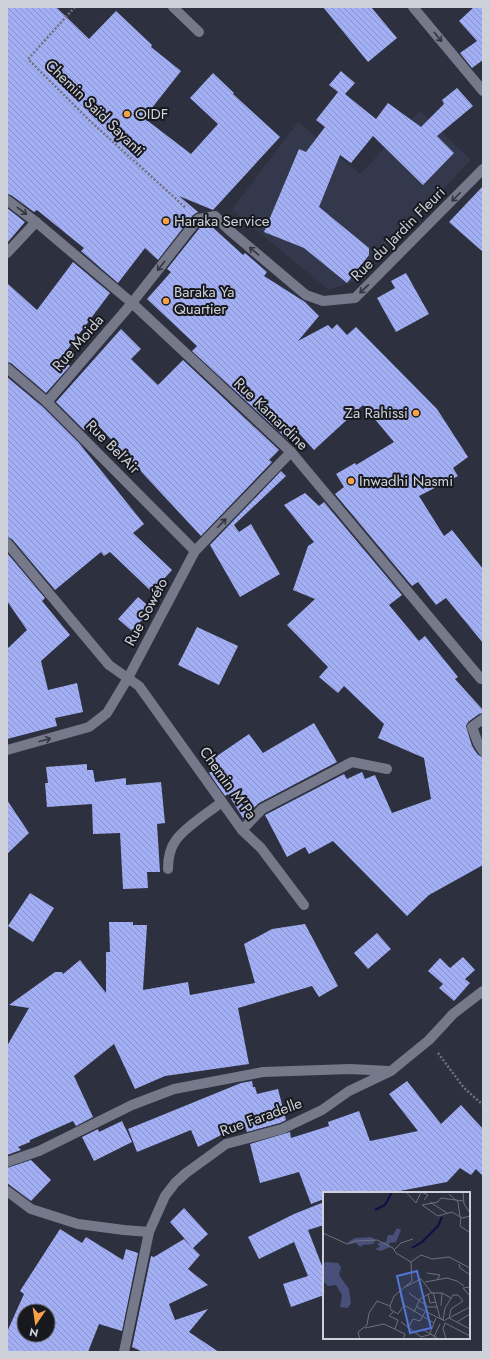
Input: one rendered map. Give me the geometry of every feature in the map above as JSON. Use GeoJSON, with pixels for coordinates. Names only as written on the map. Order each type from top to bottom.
{"type":"FeatureCollection","features":[{"type":"Feature","properties":{"kind":"street"},"geometry":{"type":"LineString","coordinates":[[173,7],[199,32]]}},
{"type":"Feature","properties":{"kind":"street"},"geometry":{"type":"LineString","coordinates":[[413,7],[483,91]]}},
{"type":"Feature","properties":{"kind":"street","name":"Rue du Jardin Fleuri"},"geometry":{"type":"LineString","coordinates":[[198,219],[216,216],[229,230],[306,295],[323,301],[355,298],[483,169]]}},
{"type":"Feature","properties":{"kind":"street","name":"Rue Kamardine"},"geometry":{"type":"LineString","coordinates":[[7,200],[36,222],[132,303],[292,452],[481,679],[483,679]]}},
{"type":"Feature","properties":{"kind":"street"},"geometry":{"type":"LineString","coordinates":[[132,303],[198,219]]}},
{"type":"Feature","properties":{"kind":"street"},"geometry":{"type":"LineString","coordinates":[[7,253],[36,222]]}},
{"type":"Feature","properties":{"kind":"street","name":"Rue Moida"},"geometry":{"type":"LineString","coordinates":[[47,402],[132,303]]}},
{"type":"Feature","properties":{"kind":"street","name":"Rue Bel’Air"},"geometry":{"type":"LineString","coordinates":[[7,368],[47,402],[195,551]]}},
{"type":"Feature","properties":{"kind":"street","name":"Rue Sowéto"},"geometry":{"type":"LineString","coordinates":[[7,750],[90,727],[107,713],[128,678],[195,551],[292,452]]}},
{"type":"Feature","properties":{"kind":"street","name":"Chemin M'Pa"},"geometry":{"type":"LineString","coordinates":[[7,542],[109,665],[139,686],[242,830],[261,848],[304,905]]}},
{"type":"Feature","properties":{"kind":"street"},"geometry":{"type":"LineString","coordinates":[[483,719],[472,727],[478,743],[483,751]]}},
{"type":"Feature","properties":{"kind":"street"},"geometry":{"type":"LineString","coordinates":[[242,830],[262,809],[352,762],[386,769]]}},
{"type":"Feature","properties":{"kind":"street"},"geometry":{"type":"LineString","coordinates":[[168,869],[170,851],[176,839],[222,802]]}},
{"type":"Feature","properties":{"kind":"street","name":"Rue Faradelle"},"geometry":{"type":"LineString","coordinates":[[124,1352],[149,1232],[165,1196],[175,1183],[186,1173],[226,1144],[282,1129],[322,1110],[349,1091],[391,1071],[429,1040],[453,1014],[483,991]]}},
{"type":"Feature","properties":{"kind":"street"},"geometry":{"type":"LineString","coordinates":[[7,1162],[39,1151],[132,1105],[174,1089],[263,1072],[350,1069],[391,1071]]}},
{"type":"Feature","properties":{"kind":"street"},"geometry":{"type":"LineString","coordinates":[[7,1191],[31,1209],[78,1224],[149,1232]]}},
{"type":"Feature","properties":{"kind":"path","name":"Chemin Saïd Sayanti"},"geometry":{"type":"LineString","coordinates":[[75,7],[28,59],[88,120],[198,219]]}},
{"type":"Feature","properties":{"kind":"path"},"geometry":{"type":"LineString","coordinates":[[429,1040],[464,1088],[483,1105]]}},
{"type":"Feature","properties":{"kind":"shaded area"},"geometry":{"type":"Polygon","coordinates":[[[420,111],[471,160],[354,281],[329,290],[232,210],[298,122],[360,174],[420,111]]]}},
{"type":"Feature","properties":{"kind":"building"},"geometry":{"type":"Polygon","coordinates":[[[7,7],[56,7],[89,39],[116,11],[152,45],[151,47],[181,71],[144,118],[191,154],[218,124],[190,98],[213,73],[234,93],[233,94],[280,137],[213,210],[179,196],[198,212],[193,215],[158,260],[145,248],[118,283],[81,251],[84,248],[37,210],[34,212],[11,195],[7,194],[7,7]]]}},
{"type":"Feature","properties":{"kind":"building"},"geometry":{"type":"Polygon","coordinates":[[[323,7],[371,7],[397,38],[368,62],[323,7]]]}},
{"type":"Feature","properties":{"kind":"building"},"geometry":{"type":"Polygon","coordinates":[[[474,7],[483,7],[483,60],[472,68],[460,53],[477,41],[459,21],[474,7]]]}},
{"type":"Feature","properties":{"kind":"building"},"geometry":{"type":"Polygon","coordinates":[[[341,71],[355,83],[345,94],[376,119],[388,103],[421,127],[444,104],[442,100],[457,88],[473,106],[437,136],[454,153],[423,185],[373,136],[351,163],[340,155],[319,207],[369,248],[369,255],[347,283],[304,248],[264,232],[299,149],[306,152],[325,127],[316,120],[338,92],[329,85],[341,71]]]}},
{"type":"Feature","properties":{"kind":"building"},"geometry":{"type":"Polygon","coordinates":[[[483,186],[483,252],[449,222],[483,186]]]}},
{"type":"Feature","properties":{"kind":"building"},"geometry":{"type":"Polygon","coordinates":[[[7,208],[25,222],[7,243],[7,208]]]}},
{"type":"Feature","properties":{"kind":"building"},"geometry":{"type":"Polygon","coordinates":[[[209,224],[243,255],[245,253],[267,272],[264,276],[305,302],[319,316],[298,341],[328,325],[332,329],[337,324],[347,335],[356,327],[437,409],[468,457],[453,468],[458,476],[419,496],[444,536],[452,530],[483,569],[483,643],[446,598],[436,605],[418,582],[412,586],[335,494],[344,487],[336,474],[355,463],[356,465],[394,442],[363,405],[314,450],[297,431],[288,440],[192,351],[197,346],[147,299],[171,272],[167,269],[202,225],[209,224]]]}},
{"type":"Feature","properties":{"kind":"building"},"geometry":{"type":"Polygon","coordinates":[[[73,262],[110,293],[61,358],[70,366],[46,393],[11,363],[7,362],[7,283],[37,310],[73,262]]]}},
{"type":"Feature","properties":{"kind":"building"},"geometry":{"type":"Polygon","coordinates":[[[406,273],[429,314],[396,332],[377,298],[395,288],[391,281],[406,273]]]}},
{"type":"Feature","properties":{"kind":"building"},"geometry":{"type":"Polygon","coordinates":[[[121,329],[141,349],[131,359],[158,385],[183,360],[279,450],[269,460],[272,462],[201,536],[94,421],[84,430],[56,402],[121,329]]]}},
{"type":"Feature","properties":{"kind":"building"},"geometry":{"type":"Polygon","coordinates":[[[7,377],[43,407],[79,443],[144,524],[133,533],[172,570],[152,592],[110,552],[104,556],[101,552],[55,590],[12,539],[7,537],[7,377]]]}},
{"type":"Feature","properties":{"kind":"building"},"geometry":{"type":"Polygon","coordinates":[[[281,471],[286,476],[234,525],[239,532],[251,524],[280,574],[240,597],[210,545],[281,471]]]}},
{"type":"Feature","properties":{"kind":"building"},"geometry":{"type":"Polygon","coordinates":[[[305,493],[319,506],[324,502],[402,595],[389,605],[419,641],[425,636],[458,677],[455,679],[483,710],[483,713],[479,714],[468,722],[466,726],[472,746],[478,755],[483,757],[483,865],[429,895],[407,916],[333,841],[309,854],[305,847],[287,857],[265,815],[344,774],[347,779],[362,772],[365,779],[375,775],[392,813],[431,799],[424,758],[378,738],[384,724],[344,686],[338,693],[319,677],[328,667],[287,625],[315,599],[293,590],[308,546],[314,542],[284,505],[305,493]]]}},
{"type":"Feature","properties":{"kind":"building"},"geometry":{"type":"Polygon","coordinates":[[[7,553],[45,598],[42,601],[70,635],[41,661],[48,690],[77,683],[83,712],[55,718],[57,726],[7,739],[7,649],[27,630],[7,601],[7,553]]]}},
{"type":"Feature","properties":{"kind":"building"},"geometry":{"type":"Polygon","coordinates":[[[138,597],[152,609],[132,631],[118,619],[138,597]]]}},
{"type":"Feature","properties":{"kind":"building"},"geometry":{"type":"Polygon","coordinates":[[[197,627],[238,646],[219,685],[178,665],[197,627]]]}},
{"type":"Feature","properties":{"kind":"building"},"geometry":{"type":"Polygon","coordinates":[[[314,723],[337,762],[259,803],[243,818],[228,794],[225,796],[209,773],[219,766],[214,758],[249,734],[263,753],[314,723]]]}},
{"type":"Feature","properties":{"kind":"building"},"geometry":{"type":"Polygon","coordinates":[[[87,764],[87,770],[93,770],[95,782],[126,778],[126,785],[161,782],[165,823],[157,824],[160,872],[147,872],[148,888],[123,889],[120,833],[93,834],[92,804],[47,807],[45,783],[48,783],[46,767],[87,764]]]}},
{"type":"Feature","properties":{"kind":"building"},"geometry":{"type":"Polygon","coordinates":[[[7,800],[29,833],[7,854],[7,800]]]}},
{"type":"Feature","properties":{"kind":"building"},"geometry":{"type":"Polygon","coordinates":[[[30,893],[54,908],[33,942],[8,926],[30,893]]]}},
{"type":"Feature","properties":{"kind":"building"},"geometry":{"type":"Polygon","coordinates":[[[109,922],[133,922],[133,925],[147,925],[143,990],[188,982],[190,995],[255,983],[244,944],[272,929],[305,924],[338,986],[319,997],[312,986],[238,1008],[249,1064],[165,1076],[135,1089],[114,1044],[74,1076],[93,1117],[76,1126],[73,1121],[30,1140],[30,1142],[18,1147],[21,1150],[7,1155],[7,1046],[29,1008],[9,1005],[55,972],[62,972],[63,974],[80,960],[106,993],[106,952],[110,952],[109,922]]]}},
{"type":"Feature","properties":{"kind":"building"},"geometry":{"type":"Polygon","coordinates":[[[377,933],[391,949],[368,969],[354,953],[377,933]]]}},
{"type":"Feature","properties":{"kind":"building"},"geometry":{"type":"Polygon","coordinates":[[[463,957],[475,970],[465,979],[470,983],[454,1001],[439,988],[443,984],[428,971],[440,958],[450,968],[463,957]]]}},
{"type":"Feature","properties":{"kind":"building"},"geometry":{"type":"Polygon","coordinates":[[[252,1081],[253,1087],[255,1087],[257,1094],[278,1089],[286,1120],[247,1132],[244,1123],[198,1147],[191,1130],[137,1152],[128,1129],[241,1083],[252,1081]]]}},
{"type":"Feature","properties":{"kind":"building"},"geometry":{"type":"Polygon","coordinates":[[[407,1081],[441,1124],[461,1105],[483,1129],[483,1176],[476,1169],[471,1175],[460,1168],[447,1182],[394,1192],[323,1192],[323,1199],[311,1204],[299,1172],[260,1183],[250,1144],[290,1132],[291,1138],[329,1126],[328,1122],[359,1111],[370,1141],[418,1131],[389,1094],[407,1081]]]}},
{"type":"Feature","properties":{"kind":"building"},"geometry":{"type":"Polygon","coordinates":[[[122,1121],[132,1142],[94,1161],[82,1137],[98,1129],[99,1132],[122,1121]]]}},
{"type":"Feature","properties":{"kind":"building"},"geometry":{"type":"Polygon","coordinates":[[[31,1160],[51,1180],[31,1201],[7,1183],[7,1168],[31,1160]]]}},
{"type":"Feature","properties":{"kind":"building"},"geometry":{"type":"Polygon","coordinates":[[[323,1202],[323,1225],[308,1230],[323,1268],[323,1295],[291,1307],[283,1284],[308,1276],[294,1242],[259,1259],[248,1237],[294,1214],[323,1202]]]}},
{"type":"Feature","properties":{"kind":"building"},"geometry":{"type":"Polygon","coordinates":[[[184,1208],[208,1234],[193,1248],[200,1255],[188,1269],[208,1285],[169,1304],[175,1320],[208,1309],[189,1332],[219,1352],[143,1352],[132,1347],[151,1256],[154,1257],[184,1239],[192,1247],[170,1222],[184,1208]]]}},
{"type":"Feature","properties":{"kind":"building"},"geometry":{"type":"Polygon","coordinates":[[[60,1229],[82,1243],[86,1237],[123,1260],[126,1249],[138,1253],[122,1331],[99,1324],[88,1352],[7,1352],[7,1332],[16,1312],[16,1343],[56,1343],[56,1303],[20,1303],[24,1294],[20,1291],[60,1229]]]}},
{"type":"Feature","properties":{"kind":"place","name":"OIDF"},"geometry":{"type":"Point","coordinates":[127,114]}},
{"type":"Feature","properties":{"kind":"place","name":"Haraka Service"},"geometry":{"type":"Point","coordinates":[166,221]}},
{"type":"Feature","properties":{"kind":"place","name":"Baraka Ya Quartier"},"geometry":{"type":"Point","coordinates":[166,301]}},
{"type":"Feature","properties":{"kind":"place","name":"Za Rahissi"},"geometry":{"type":"Point","coordinates":[416,413]}},
{"type":"Feature","properties":{"kind":"place","name":"Inwadhi Nasmi"},"geometry":{"type":"Point","coordinates":[351,481]}}]}
